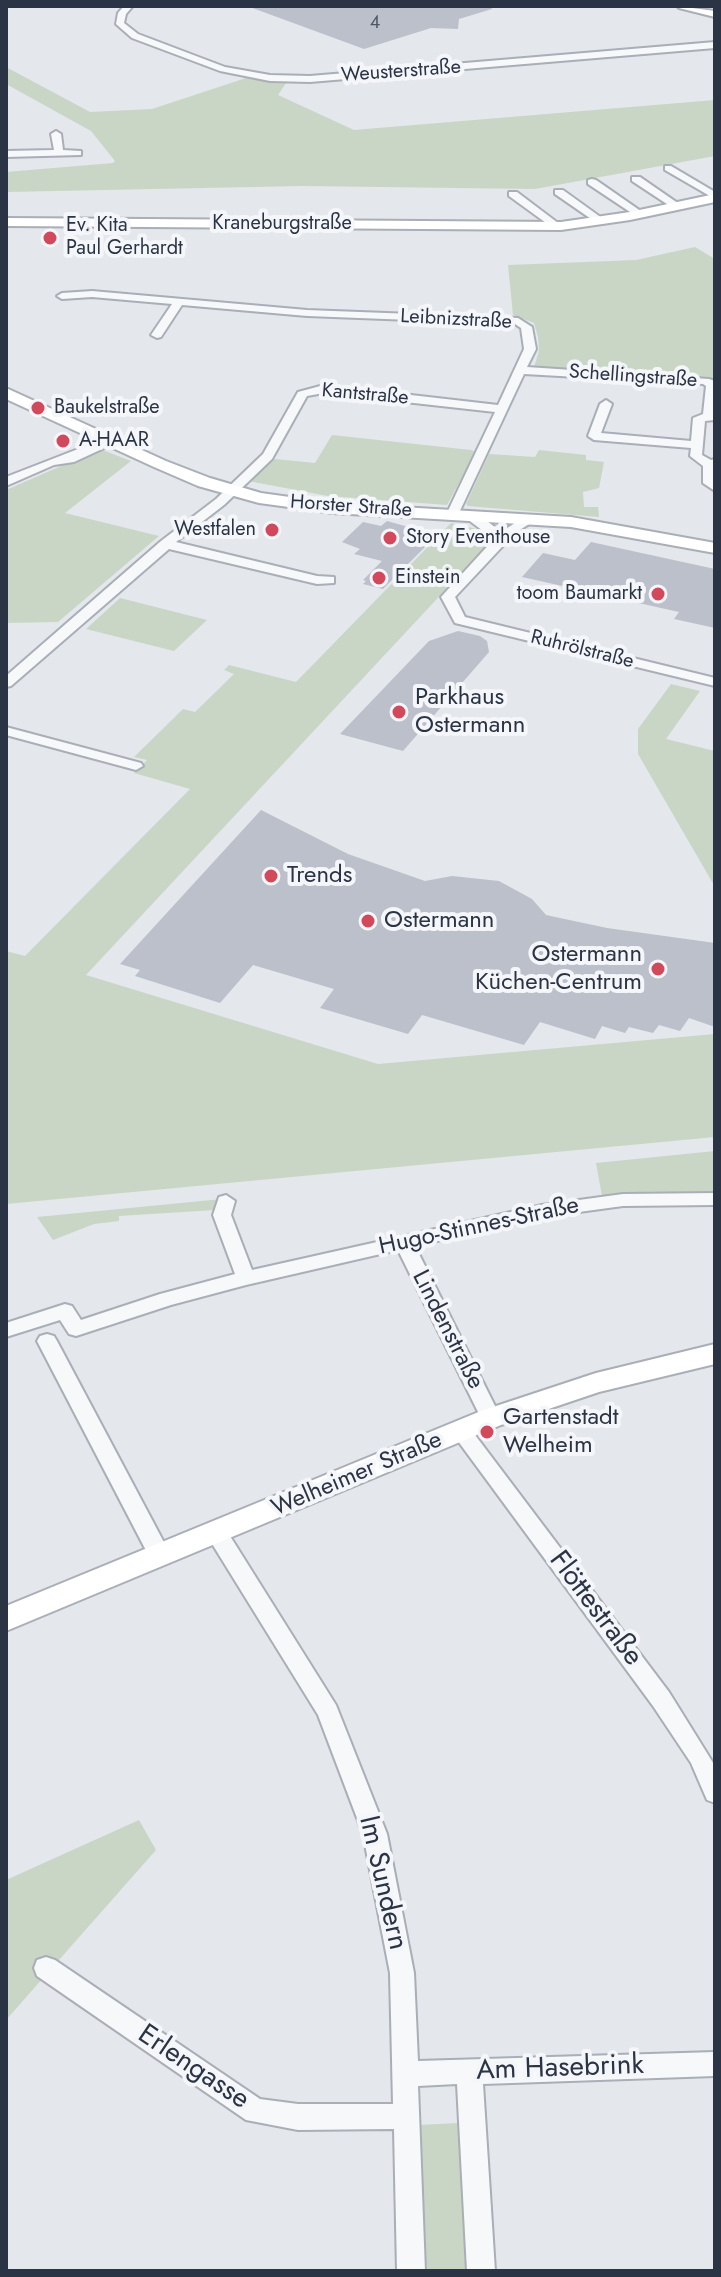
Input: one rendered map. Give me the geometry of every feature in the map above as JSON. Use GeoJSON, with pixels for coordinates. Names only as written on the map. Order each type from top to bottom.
{"type":"FeatureCollection","features":[{"type":"Feature","properties":{"kind":"street","name":"Weusterstraße"},"geometry":{"type":"LineString","coordinates":[[129,6],[122,13],[120,24],[135,36],[223,69],[270,78],[310,79],[715,45]]}},
{"type":"Feature","properties":{"kind":"street"},"geometry":{"type":"LineString","coordinates":[[683,6],[715,14]]}},
{"type":"Feature","properties":{"kind":"street"},"geometry":{"type":"LineString","coordinates":[[56,134],[59,154]]}},
{"type":"Feature","properties":{"kind":"street"},"geometry":{"type":"LineString","coordinates":[[6,154],[78,153]]}},
{"type":"Feature","properties":{"kind":"street","name":"Kraneburgstraße"},"geometry":{"type":"LineString","coordinates":[[668,168],[715,197]]}},
{"type":"Feature","properties":{"kind":"street"},"geometry":{"type":"LineString","coordinates":[[636,179],[677,206]]}},
{"type":"Feature","properties":{"kind":"street"},"geometry":{"type":"LineString","coordinates":[[592,182],[640,214]]}},
{"type":"Feature","properties":{"kind":"street"},"geometry":{"type":"LineString","coordinates":[[559,192],[601,221]]}},
{"type":"Feature","properties":{"kind":"street"},"geometry":{"type":"LineString","coordinates":[[513,194],[557,226]]}},
{"type":"Feature","properties":{"kind":"street","name":"Kraneburgstraße"},"geometry":{"type":"LineString","coordinates":[[6,222],[557,226],[640,214],[715,197]]}},
{"type":"Feature","properties":{"kind":"street","name":"Leibnizstraße"},"geometry":{"type":"LineString","coordinates":[[62,296],[92,294],[307,313],[518,321],[526,327],[530,349],[452,515]]}},
{"type":"Feature","properties":{"kind":"street"},"geometry":{"type":"LineString","coordinates":[[157,335],[180,300]]}},
{"type":"Feature","properties":{"kind":"street","name":"Schellingstraße"},"geometry":{"type":"LineString","coordinates":[[521,370],[705,381],[712,384],[712,415]]}},
{"type":"Feature","properties":{"kind":"street","name":"Kantstraße"},"geometry":{"type":"LineString","coordinates":[[230,491],[268,456],[299,398],[309,391],[331,390],[503,409]]}},
{"type":"Feature","properties":{"kind":"street","name":"Horster Straße"},"geometry":{"type":"LineString","coordinates":[[6,393],[109,441],[230,491],[302,505],[597,525],[715,548]]}},
{"type":"Feature","properties":{"kind":"street"},"geometry":{"type":"LineString","coordinates":[[606,404],[594,436],[697,445]]}},
{"type":"Feature","properties":{"kind":"street"},"geometry":{"type":"LineString","coordinates":[[712,415],[699,418],[696,456],[712,464],[707,478],[715,487]]}},
{"type":"Feature","properties":{"kind":"street"},"geometry":{"type":"LineString","coordinates":[[6,482],[109,441]]}},
{"type":"Feature","properties":{"kind":"street"},"geometry":{"type":"LineString","coordinates":[[6,683],[230,491]]}},
{"type":"Feature","properties":{"kind":"street"},"geometry":{"type":"LineString","coordinates":[[472,516],[502,539]]}},
{"type":"Feature","properties":{"kind":"street"},"geometry":{"type":"LineString","coordinates":[[531,519],[453,611],[448,597],[510,530],[531,519]]}},
{"type":"Feature","properties":{"kind":"street"},"geometry":{"type":"LineString","coordinates":[[166,544],[317,580],[329,580]]}},
{"type":"Feature","properties":{"kind":"street","name":"Ruhrölstraße"},"geometry":{"type":"LineString","coordinates":[[453,611],[715,675]]}},
{"type":"Feature","properties":{"kind":"street","name":"Ruhrölstraße"},"geometry":{"type":"LineString","coordinates":[[453,611],[460,620],[715,682]]}},
{"type":"Feature","properties":{"kind":"street"},"geometry":{"type":"LineString","coordinates":[[6,731],[136,766]]}},
{"type":"Feature","properties":{"kind":"street","name":"Hugo-Stinnes-Straße"},"geometry":{"type":"LineString","coordinates":[[47,1341],[167,1299],[246,1278],[566,1207],[623,1200],[715,1199]]}},
{"type":"Feature","properties":{"kind":"street"},"geometry":{"type":"LineString","coordinates":[[226,1201],[222,1215],[246,1278]]}},
{"type":"Feature","properties":{"kind":"street","name":"Lindenstraße"},"geometry":{"type":"LineString","coordinates":[[403,1242],[491,1418]]}},
{"type":"Feature","properties":{"kind":"street"},"geometry":{"type":"LineString","coordinates":[[6,1330],[65,1311],[76,1329]]}},
{"type":"Feature","properties":{"kind":"street"},"geometry":{"type":"LineString","coordinates":[[35,1321],[160,1556]]}},
{"type":"Feature","properties":{"kind":"street","name":"Welheimer Straße"},"geometry":{"type":"LineString","coordinates":[[6,1619],[491,1418],[596,1383],[715,1354]]}},
{"type":"Feature","properties":{"kind":"street","name":"Flöttestraße"},"geometry":{"type":"LineString","coordinates":[[462,1432],[708,1756],[715,1793]]}},
{"type":"Feature","properties":{"kind":"street","name":"Im Sundern"},"geometry":{"type":"LineString","coordinates":[[217,1534],[328,1712],[375,1834],[402,1973],[411,2271]]}},
{"type":"Feature","properties":{"kind":"street","name":"Erlengasse"},"geometry":{"type":"LineString","coordinates":[[46,1968],[255,2111],[298,2117],[406,2116]]}},
{"type":"Feature","properties":{"kind":"street","name":"Am Hasebrink"},"geometry":{"type":"LineString","coordinates":[[405,2074],[715,2064]]}},
{"type":"Feature","properties":{"kind":"street"},"geometry":{"type":"LineString","coordinates":[[469,2072],[481,2271]]}},
{"type":"Feature","properties":{"kind":"green space"},"geometry":{"type":"Polygon","coordinates":[[[6,67],[90,112],[152,109],[246,78],[286,83],[278,95],[354,130],[715,100],[715,156],[535,189],[302,186],[6,192],[6,172],[115,161],[91,131],[6,84],[6,67]]]}},
{"type":"Feature","properties":{"kind":"green space"},"geometry":{"type":"Polygon","coordinates":[[[695,247],[715,259],[715,380],[534,367],[539,351],[538,337],[534,323],[513,315],[508,265],[636,260],[695,247]]]}},
{"type":"Feature","properties":{"kind":"green space"},"geometry":{"type":"Polygon","coordinates":[[[332,435],[476,452],[447,505],[328,496],[248,481],[275,459],[315,463],[332,435]]]}},
{"type":"Feature","properties":{"kind":"green space"},"geometry":{"type":"Polygon","coordinates":[[[100,449],[131,461],[65,513],[159,536],[58,622],[6,623],[6,490],[100,449]]]}},
{"type":"Feature","properties":{"kind":"green space"},"geometry":{"type":"Polygon","coordinates":[[[539,450],[586,455],[586,460],[604,462],[599,488],[583,492],[584,507],[598,507],[599,517],[466,504],[489,454],[535,457],[539,450]]]}},
{"type":"Feature","properties":{"kind":"green space"},"geometry":{"type":"Polygon","coordinates":[[[451,523],[481,530],[490,542],[86,975],[378,1064],[715,1034],[715,1137],[6,1204],[6,951],[25,956],[190,789],[134,773],[147,760],[134,757],[183,709],[195,712],[234,674],[224,670],[229,665],[296,682],[451,523]]]}},
{"type":"Feature","properties":{"kind":"green space"},"geometry":{"type":"Polygon","coordinates":[[[120,598],[207,620],[174,651],[86,629],[120,598]]]}},
{"type":"Feature","properties":{"kind":"green space"},"geometry":{"type":"Polygon","coordinates":[[[671,684],[700,691],[666,739],[715,751],[715,887],[638,754],[638,729],[671,684]]]}},
{"type":"Feature","properties":{"kind":"green space"},"geometry":{"type":"Polygon","coordinates":[[[715,1151],[715,1191],[602,1196],[596,1163],[715,1151]]]}},
{"type":"Feature","properties":{"kind":"green space"},"geometry":{"type":"Polygon","coordinates":[[[222,1199],[215,1210],[119,1216],[119,1221],[94,1224],[53,1240],[37,1217],[222,1199]]]}},
{"type":"Feature","properties":{"kind":"green space"},"geometry":{"type":"Polygon","coordinates":[[[139,1820],[156,1850],[6,2020],[6,1880],[139,1820]]]}},
{"type":"Feature","properties":{"kind":"green space"},"geometry":{"type":"Polygon","coordinates":[[[459,2123],[467,2271],[424,2271],[419,2125],[459,2123]]]}},
{"type":"Feature","properties":{"kind":"building"},"geometry":{"type":"Polygon","coordinates":[[[247,6],[491,6],[492,9],[459,19],[458,29],[431,28],[364,49],[247,6]]]}},
{"type":"Feature","properties":{"kind":"building","name":"Story Eventhouse"},"geometry":{"type":"Polygon","coordinates":[[[387,521],[437,535],[383,589],[363,584],[366,581],[363,580],[382,561],[354,554],[360,549],[342,542],[363,522],[381,526],[387,521]]]}},
{"type":"Feature","properties":{"kind":"building","name":"toom Baumarkt"},"geometry":{"type":"Polygon","coordinates":[[[591,542],[715,569],[715,628],[674,619],[679,612],[522,577],[543,553],[575,560],[591,542]]]}},
{"type":"Feature","properties":{"kind":"building","name":"Parkhaus Ostermann"},"geometry":{"type":"Polygon","coordinates":[[[458,631],[480,636],[487,641],[489,652],[403,751],[340,734],[429,641],[458,631]]]}},
{"type":"Feature","properties":{"kind":"building","name":"Ostermann"},"geometry":{"type":"Polygon","coordinates":[[[261,810],[348,854],[425,881],[452,876],[499,881],[532,899],[546,915],[607,928],[715,943],[715,1027],[689,1018],[680,1031],[659,1025],[653,1033],[629,1027],[625,1033],[602,1026],[595,1039],[540,1022],[524,1045],[422,1015],[408,1034],[320,1008],[334,989],[253,965],[220,1003],[135,976],[140,970],[120,964],[261,810]]]}},
{"type":"Feature","properties":{"kind":"place","name":"Ev. Kita Paul Gerhardt"},"geometry":{"type":"Point","coordinates":[50,238]}},
{"type":"Feature","properties":{"kind":"place","name":"Baukelstraße"},"geometry":{"type":"Point","coordinates":[38,408]}},
{"type":"Feature","properties":{"kind":"place","name":"A-HAAR"},"geometry":{"type":"Point","coordinates":[63,441]}},
{"type":"Feature","properties":{"kind":"place","name":"Westfalen"},"geometry":{"type":"Point","coordinates":[272,530]}},
{"type":"Feature","properties":{"kind":"place","name":"Story Eventhouse"},"geometry":{"type":"Point","coordinates":[390,538]}},
{"type":"Feature","properties":{"kind":"place","name":"Einstein"},"geometry":{"type":"Point","coordinates":[379,578]}},
{"type":"Feature","properties":{"kind":"place","name":"toom Baumarkt"},"geometry":{"type":"Point","coordinates":[658,594]}},
{"type":"Feature","properties":{"kind":"place","name":"Parkhaus Ostermann"},"geometry":{"type":"Point","coordinates":[399,712]}},
{"type":"Feature","properties":{"kind":"place","name":"Trends"},"geometry":{"type":"Point","coordinates":[271,876]}},
{"type":"Feature","properties":{"kind":"place","name":"Ostermann"},"geometry":{"type":"Point","coordinates":[368,921]}},
{"type":"Feature","properties":{"kind":"place","name":"Ostermann Küchen-Centrum"},"geometry":{"type":"Point","coordinates":[658,969]}},
{"type":"Feature","properties":{"kind":"place","name":"Gartenstadt Welheim"},"geometry":{"type":"Point","coordinates":[487,1432]}}]}
